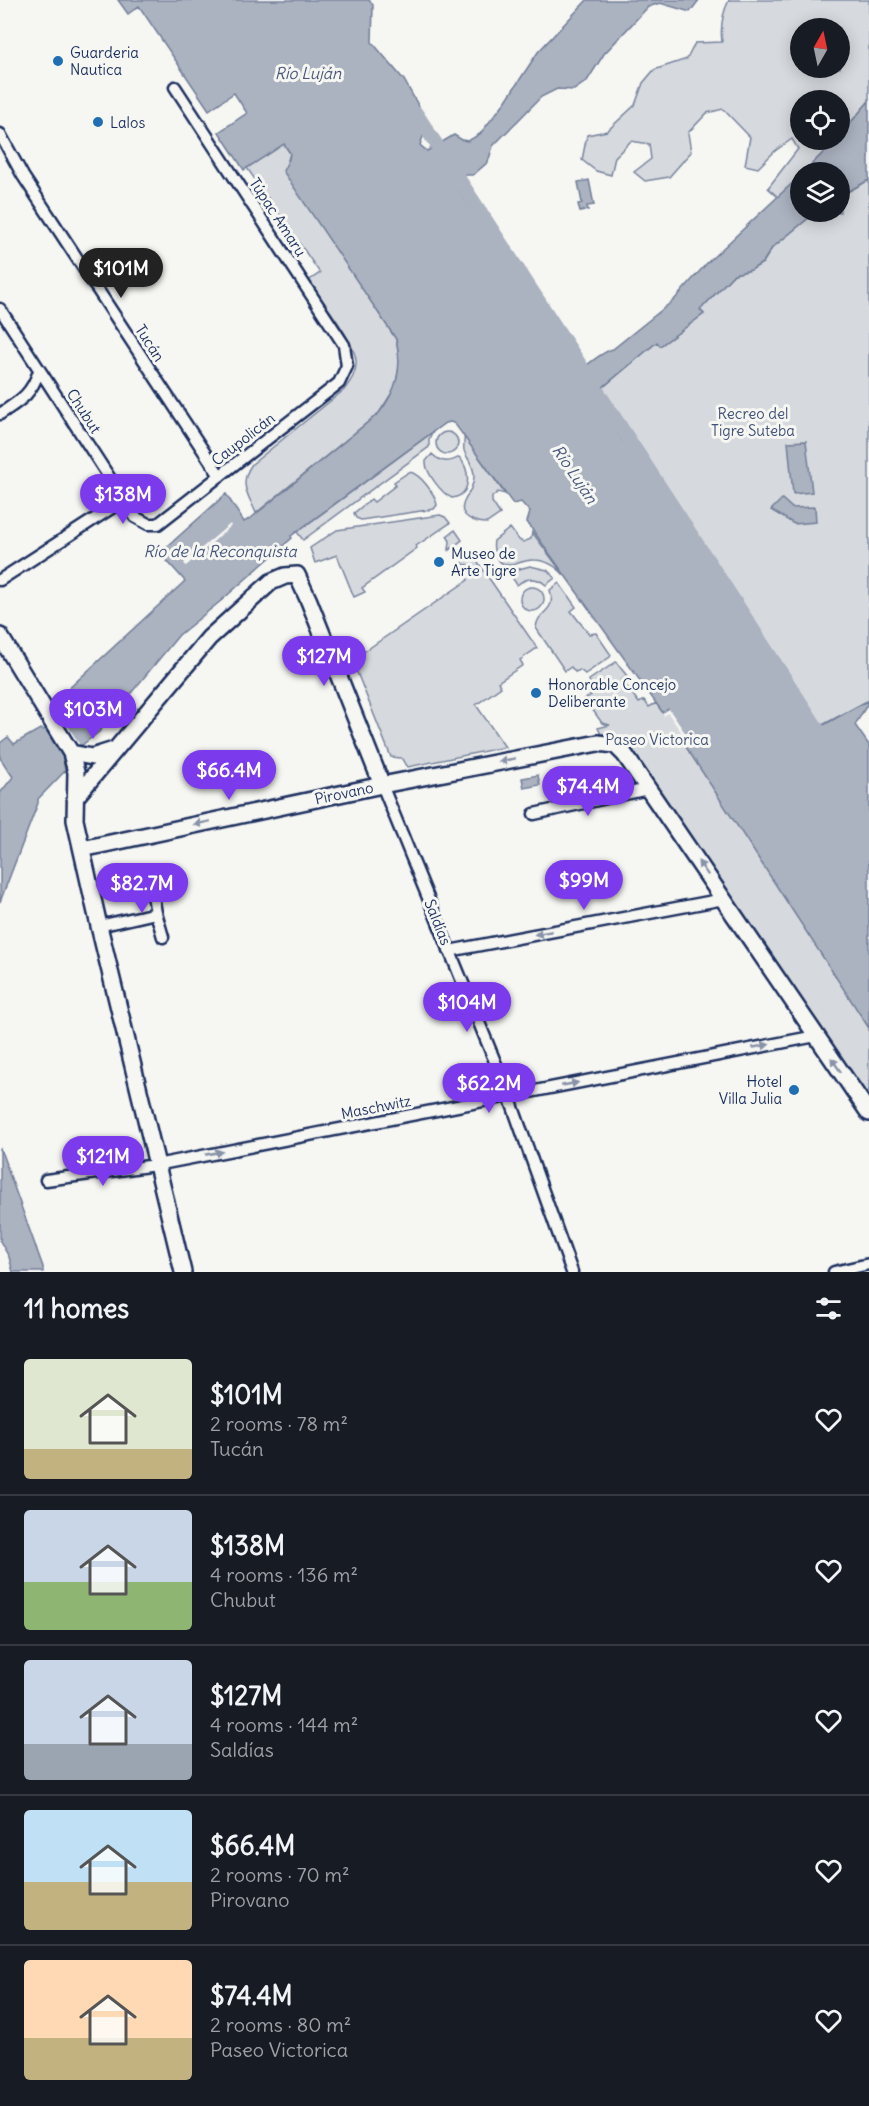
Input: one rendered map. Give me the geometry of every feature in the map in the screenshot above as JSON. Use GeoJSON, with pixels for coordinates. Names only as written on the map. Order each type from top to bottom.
{"type":"FeatureCollection","features":[{"type":"Feature","properties":{"kind":"street","name":"Túpac Amaru"},"geometry":{"type":"LineString","coordinates":[[175,87],[344,345],[347,366]]}},
{"type":"Feature","properties":{"kind":"street","name":"Tucán"},"geometry":{"type":"LineString","coordinates":[[0,134],[23,176],[220,476]]}},
{"type":"Feature","properties":{"kind":"street","name":"Chubut"},"geometry":{"type":"LineString","coordinates":[[0,309],[135,517],[148,524]]}},
{"type":"Feature","properties":{"kind":"street","name":"Caupolicán"},"geometry":{"type":"LineString","coordinates":[[148,524],[158,524],[339,383],[347,366]]}},
{"type":"Feature","properties":{"kind":"street"},"geometry":{"type":"LineString","coordinates":[[0,414],[24,398],[34,387],[39,371]]}},
{"type":"Feature","properties":{"kind":"street"},"geometry":{"type":"LineString","coordinates":[[0,580],[124,500]]}},
{"type":"Feature","properties":{"kind":"street","name":"Saldías"},"geometry":{"type":"LineString","coordinates":[[115,750],[209,638],[271,582],[285,576],[297,575],[509,1096],[572,1272]]}},
{"type":"Feature","properties":{"kind":"street"},"geometry":{"type":"LineString","coordinates":[[0,636],[71,753],[76,772],[75,820],[183,1272]]}},
{"type":"Feature","properties":{"kind":"street","name":"Pirovano"},"geometry":{"type":"LineString","coordinates":[[82,849],[598,742],[615,745],[625,755],[648,789]]}},
{"type":"Feature","properties":{"kind":"street"},"geometry":{"type":"LineString","coordinates":[[71,753],[92,757],[115,750]]}},
{"type":"Feature","properties":{"kind":"street"},"geometry":{"type":"LineString","coordinates":[[75,798],[115,750]]}},
{"type":"Feature","properties":{"kind":"street"},"geometry":{"type":"LineString","coordinates":[[534,814],[648,789],[869,1113]]}},
{"type":"Feature","properties":{"kind":"street"},"geometry":{"type":"LineString","coordinates":[[151,884],[163,937]]}},
{"type":"Feature","properties":{"kind":"street"},"geometry":{"type":"LineString","coordinates":[[449,951],[724,898]]}},
{"type":"Feature","properties":{"kind":"street"},"geometry":{"type":"LineString","coordinates":[[99,926],[156,913]]}},
{"type":"Feature","properties":{"kind":"street","name":"Maschwitz"},"geometry":{"type":"LineString","coordinates":[[46,1180],[156,1165],[816,1036]]}},
{"type":"Feature","properties":{"kind":"street"},"geometry":{"type":"LineString","coordinates":[[834,1272],[869,1264]]}},
{"type":"Feature","properties":{"kind":"green space"},"geometry":{"type":"Polygon","coordinates":[[[729,0],[869,0],[869,101],[850,123],[850,90],[790,90],[790,140],[758,168],[745,165],[750,137],[723,109],[707,113],[688,133],[691,152],[669,177],[645,181],[634,172],[651,159],[649,144],[631,141],[615,157],[611,175],[596,171],[582,160],[587,135],[607,131],[635,105],[643,83],[654,70],[687,59],[695,43],[722,42],[722,20],[729,0]]]}},
{"type":"Feature","properties":{"kind":"green space"},"geometry":{"type":"Polygon","coordinates":[[[283,143],[290,153],[287,164],[344,261],[396,339],[400,362],[395,388],[379,413],[256,513],[245,483],[252,464],[344,390],[356,369],[354,353],[344,331],[308,281],[320,273],[247,168],[283,143]]]}},
{"type":"Feature","properties":{"kind":"green space"},"geometry":{"type":"Polygon","coordinates":[[[797,150],[826,150],[814,162],[790,162],[790,186],[779,198],[768,188],[797,150]]]}},
{"type":"Feature","properties":{"kind":"green space","name":"Recreo del Tigre Suteba"},"geometry":{"type":"Polygon","coordinates":[[[869,180],[869,700],[817,728],[759,639],[749,634],[710,565],[644,466],[622,440],[595,394],[657,342],[660,346],[704,314],[700,310],[734,274],[751,270],[763,263],[772,248],[804,222],[850,222],[850,190],[869,180]]]}},
{"type":"Feature","properties":{"kind":"green space"},"geometry":{"type":"Polygon","coordinates":[[[433,432],[429,439],[429,447],[303,540],[297,532],[433,432]]]}},
{"type":"Feature","properties":{"kind":"green space"},"geometry":{"type":"Polygon","coordinates":[[[447,432],[455,435],[458,443],[455,451],[447,454],[439,451],[436,443],[439,435],[447,432]]]}},
{"type":"Feature","properties":{"kind":"green space"},"geometry":{"type":"Polygon","coordinates":[[[464,436],[505,494],[498,492],[492,497],[492,502],[500,514],[487,523],[473,520],[463,512],[464,502],[474,480],[473,467],[464,450],[464,436]]]}},
{"type":"Feature","properties":{"kind":"green space"},"geometry":{"type":"Polygon","coordinates":[[[432,454],[449,461],[459,457],[463,462],[468,481],[464,492],[459,496],[452,498],[448,496],[431,476],[426,461],[432,454]]]}},
{"type":"Feature","properties":{"kind":"green space"},"geometry":{"type":"Polygon","coordinates":[[[409,472],[418,476],[430,490],[436,500],[437,505],[434,509],[361,520],[356,518],[354,513],[371,499],[374,502],[396,485],[394,482],[409,472]]]}},
{"type":"Feature","properties":{"kind":"green space"},"geometry":{"type":"Polygon","coordinates":[[[440,515],[450,523],[362,588],[365,592],[354,597],[337,555],[315,563],[310,548],[337,530],[440,515]]]}},
{"type":"Feature","properties":{"kind":"green space"},"geometry":{"type":"Polygon","coordinates":[[[510,528],[523,542],[531,539],[532,532],[564,575],[554,566],[543,561],[528,560],[506,565],[499,561],[494,550],[494,541],[510,528]]]}},
{"type":"Feature","properties":{"kind":"green space"},"geometry":{"type":"Polygon","coordinates":[[[455,530],[462,540],[449,550],[450,541],[447,536],[455,530]]]}},
{"type":"Feature","properties":{"kind":"green space"},"geometry":{"type":"Polygon","coordinates":[[[473,555],[537,648],[520,660],[523,665],[498,682],[501,687],[476,705],[505,747],[408,767],[401,758],[391,757],[352,660],[468,580],[465,574],[471,569],[469,565],[460,564],[473,555]]]}},
{"type":"Feature","properties":{"kind":"green space"},"geometry":{"type":"Polygon","coordinates":[[[530,566],[547,570],[555,578],[546,585],[539,580],[532,579],[524,580],[517,585],[513,579],[515,573],[519,569],[530,566]]]}},
{"type":"Feature","properties":{"kind":"green space"},"geometry":{"type":"Polygon","coordinates":[[[559,583],[576,607],[571,611],[589,634],[596,633],[611,655],[585,674],[580,670],[575,672],[571,667],[565,671],[536,628],[537,622],[551,603],[550,590],[559,583]]]}},
{"type":"Feature","properties":{"kind":"green space"},"geometry":{"type":"Polygon","coordinates":[[[532,587],[537,588],[543,594],[543,604],[537,610],[532,611],[527,610],[521,604],[520,599],[521,594],[527,588],[532,587]]]}},
{"type":"Feature","properties":{"kind":"green space","name":"Paseo Victorica"},"geometry":{"type":"Polygon","coordinates":[[[616,662],[627,676],[622,680],[639,703],[644,700],[649,707],[656,703],[663,713],[669,709],[869,1028],[869,1103],[629,745],[618,737],[601,734],[598,728],[610,725],[602,723],[585,699],[591,695],[588,690],[591,686],[589,680],[616,662]]]}},
{"type":"Feature","properties":{"kind":"water","name":"Río Luján"},"geometry":{"type":"Polygon","coordinates":[[[118,0],[369,0],[373,5],[372,42],[404,80],[428,123],[420,145],[427,151],[454,135],[468,141],[480,134],[505,102],[538,52],[587,0],[699,0],[690,12],[660,3],[648,7],[604,54],[587,81],[574,90],[557,89],[541,97],[493,146],[488,162],[473,175],[461,175],[459,190],[484,227],[491,224],[526,285],[535,287],[543,316],[580,370],[613,349],[674,300],[707,263],[790,185],[790,222],[804,222],[772,248],[763,262],[751,270],[734,274],[700,310],[704,314],[660,346],[657,342],[595,394],[622,440],[644,466],[710,565],[749,634],[759,639],[813,724],[818,728],[865,702],[868,703],[855,725],[869,745],[869,1028],[684,744],[689,741],[668,709],[663,713],[527,522],[530,512],[521,502],[513,504],[455,424],[451,422],[445,423],[291,536],[292,538],[222,600],[179,635],[99,732],[82,745],[76,745],[63,758],[65,771],[38,799],[0,902],[0,793],[13,777],[0,758],[0,743],[8,737],[14,744],[40,729],[44,730],[63,716],[61,706],[64,693],[185,581],[160,553],[226,494],[244,522],[251,518],[379,413],[390,396],[397,378],[399,360],[396,339],[283,171],[290,153],[284,144],[244,170],[219,132],[247,113],[234,93],[209,110],[139,6],[128,14],[118,0]]]}},
{"type":"Feature","properties":{"kind":"water"},"geometry":{"type":"Polygon","coordinates":[[[869,101],[869,180],[850,190],[850,162],[814,162],[826,150],[850,150],[850,123],[869,101]]]}},
{"type":"Feature","properties":{"kind":"water"},"geometry":{"type":"Polygon","coordinates":[[[589,180],[594,205],[587,206],[588,210],[580,212],[578,204],[582,203],[578,182],[589,180]]]}},
{"type":"Feature","properties":{"kind":"water"},"geometry":{"type":"Polygon","coordinates":[[[806,441],[812,492],[793,494],[788,442],[806,441]]]}},
{"type":"Feature","properties":{"kind":"water"},"geometry":{"type":"Polygon","coordinates":[[[782,499],[792,508],[815,507],[816,522],[794,524],[771,510],[782,499]]]}},
{"type":"Feature","properties":{"kind":"water"},"geometry":{"type":"Polygon","coordinates":[[[538,775],[540,785],[524,788],[522,778],[538,775]]]}},
{"type":"Feature","properties":{"kind":"water"},"geometry":{"type":"Polygon","coordinates":[[[0,1148],[43,1272],[13,1272],[9,1257],[0,1241],[0,1148]]]}},
{"type":"Feature","properties":{"kind":"pier"},"geometry":{"type":"Polygon","coordinates":[[[230,524],[231,526],[186,566],[184,563],[230,524]]]}},
{"type":"Feature","properties":{"kind":"pier"},"geometry":{"type":"Polygon","coordinates":[[[669,709],[690,740],[684,744],[682,742],[686,739],[668,713],[664,716],[663,713],[669,709]]]}},
{"type":"Feature","properties":{"kind":"pier"},"geometry":{"type":"Polygon","coordinates":[[[59,711],[81,747],[63,758],[44,726],[59,715],[59,711]]]}},
{"type":"Feature","properties":{"kind":"waterway"},"geometry":{"type":"LineString","coordinates":[[416,113],[827,743]]}},
{"type":"Feature","properties":{"kind":"place","name":"Guarderia Nautica"},"geometry":{"type":"Point","coordinates":[58,61]}},
{"type":"Feature","properties":{"kind":"place","name":"Lalos"},"geometry":{"type":"Point","coordinates":[98,122]}},
{"type":"Feature","properties":{"kind":"place","name":"Museo de Arte Tigre"},"geometry":{"type":"Point","coordinates":[439,562]}},
{"type":"Feature","properties":{"kind":"place","name":"Honorable Concejo Deliberante"},"geometry":{"type":"Point","coordinates":[536,693]}},
{"type":"Feature","properties":{"kind":"place","name":"Hotel Villa Julia"},"geometry":{"type":"Point","coordinates":[794,1090]}},
{"type":"Feature","properties":{"kind":"water label","name":"Río de la Reconquista"},"geometry":{"type":"Point","coordinates":[220,551]}}]}
